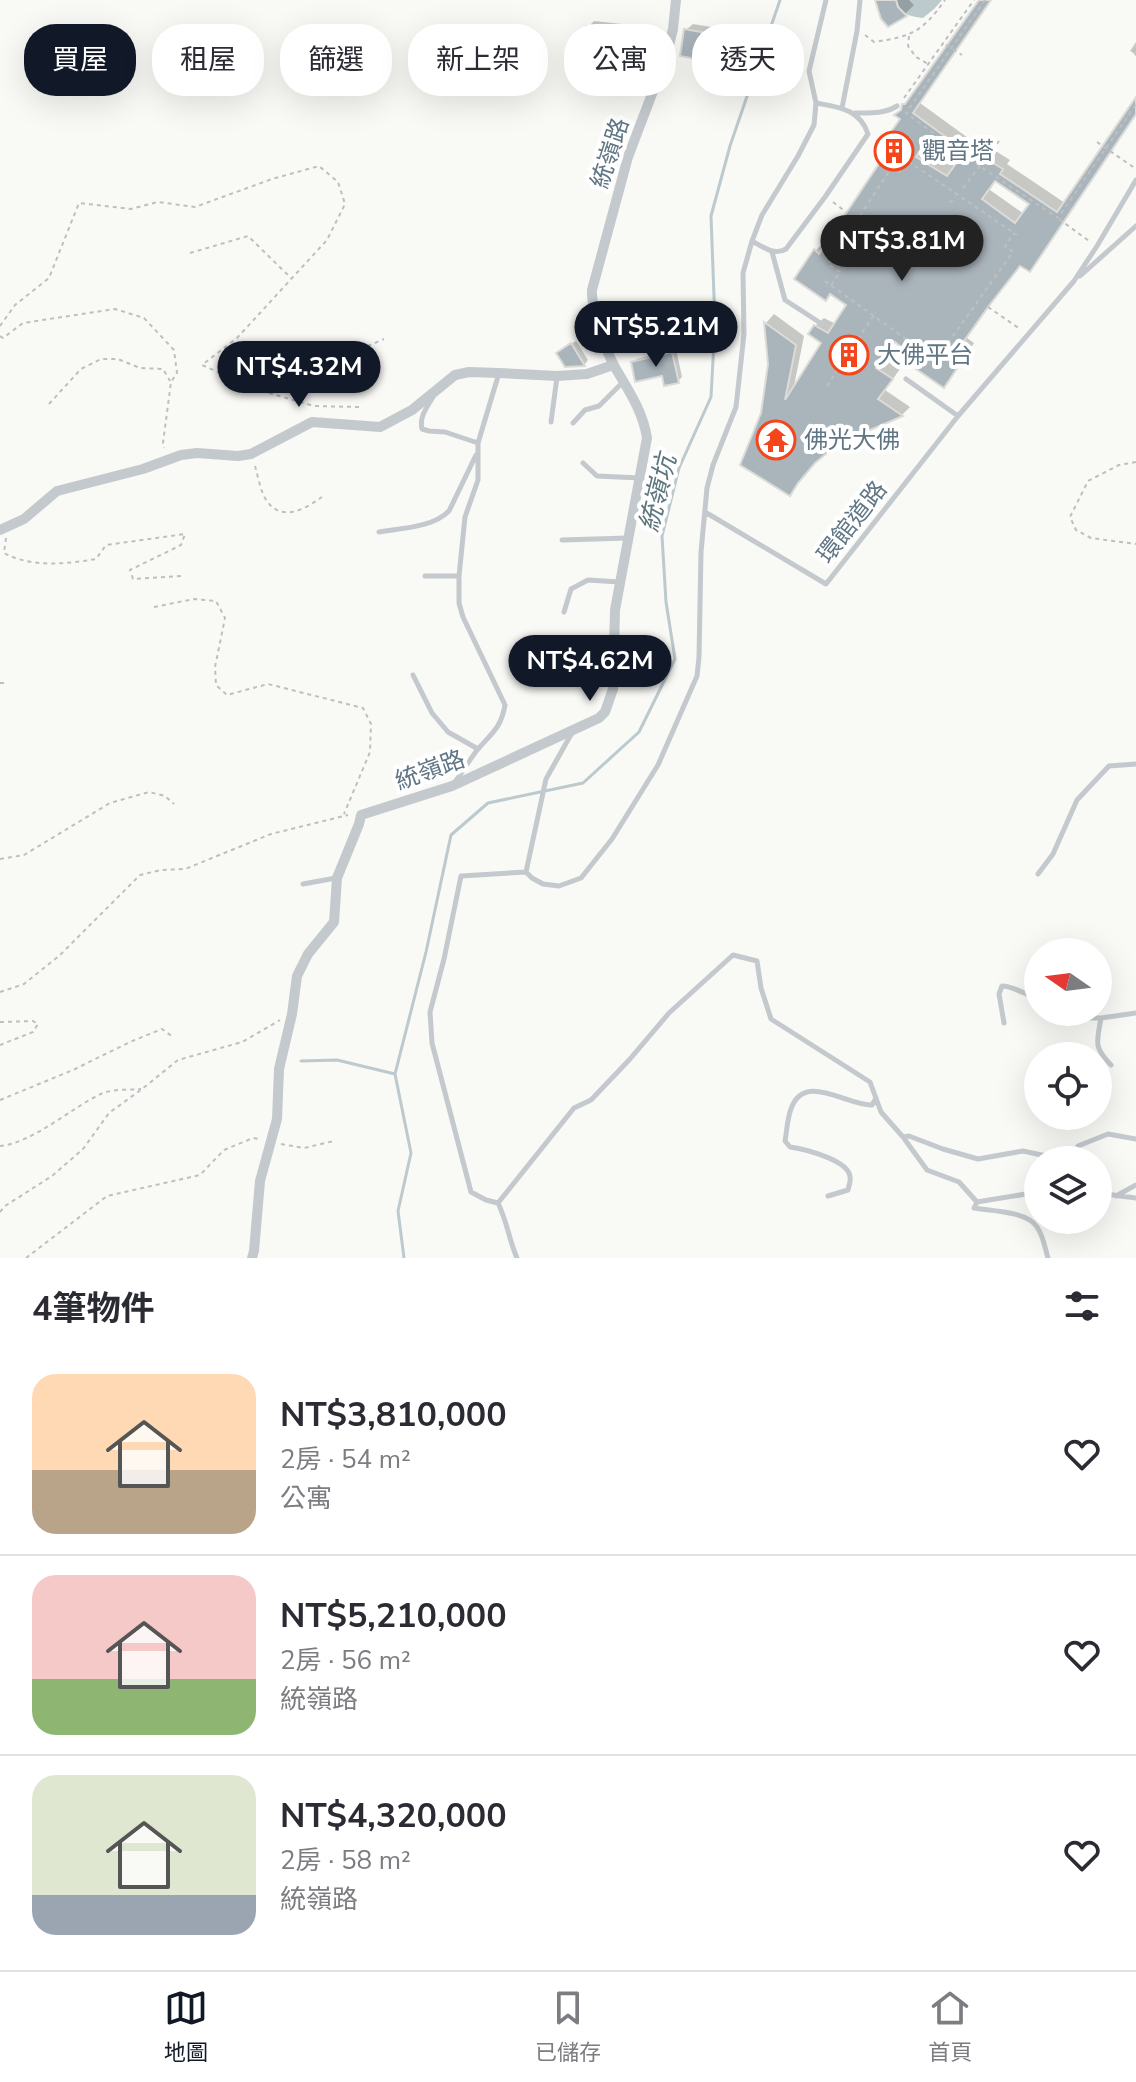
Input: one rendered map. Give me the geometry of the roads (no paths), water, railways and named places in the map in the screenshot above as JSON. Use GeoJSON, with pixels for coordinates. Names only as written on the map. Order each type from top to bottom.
{"type":"FeatureCollection","features":[{"type":"Feature","properties":{"kind":"street","name":"統嶺路"},"geometry":{"type":"LineString","coordinates":[[337,878],[361,815],[452,786],[599,718],[611,699],[615,676],[615,610],[647,438],[645,424],[613,365],[592,302],[592,290],[628,157],[666,57],[676,0]]}},
{"type":"Feature","properties":{"kind":"street"},"geometry":{"type":"LineString","coordinates":[[3,529],[24,519],[57,491],[181,455],[251,454],[312,422],[380,427],[412,410],[455,375],[469,372],[557,376],[587,374],[613,365]]}},
{"type":"Feature","properties":{"kind":"street"},"geometry":{"type":"LineString","coordinates":[[252,1258],[260,1181],[277,1119],[279,1069],[297,976],[308,954],[334,922],[337,878]]}},
{"type":"Feature","properties":{"kind":"lane"},"geometry":{"type":"LineString","coordinates":[[517,1258],[498,1203],[471,1192],[432,1043],[430,1012],[461,876],[526,872],[543,884],[559,886],[581,878],[612,839],[658,765],[697,676],[705,512],[713,465],[736,407],[744,334],[743,273],[762,215],[814,125],[816,103],[809,71],[826,0]]}},
{"type":"Feature","properties":{"kind":"lane"},"geometry":{"type":"LineString","coordinates":[[842,108],[860,0]]}},
{"type":"Feature","properties":{"kind":"lane"},"geometry":{"type":"LineString","coordinates":[[816,103],[854,113],[878,113],[897,106]]}},
{"type":"Feature","properties":{"kind":"lane"},"geometry":{"type":"LineString","coordinates":[[752,241],[772,252],[786,249],[868,134],[854,113]]}},
{"type":"Feature","properties":{"kind":"lane","name":"環館道路"},"geometry":{"type":"LineString","coordinates":[[705,512],[826,584],[958,416],[1074,281],[1136,180]]}},
{"type":"Feature","properties":{"kind":"lane"},"geometry":{"type":"LineString","coordinates":[[1074,281],[1136,226]]}},
{"type":"Feature","properties":{"kind":"lane"},"geometry":{"type":"LineString","coordinates":[[772,252],[785,300],[822,324]]}},
{"type":"Feature","properties":{"kind":"lane"},"geometry":{"type":"LineString","coordinates":[[379,532],[432,522],[449,511],[479,449],[478,443],[499,373]]}},
{"type":"Feature","properties":{"kind":"lane"},"geometry":{"type":"LineString","coordinates":[[551,422],[557,376]]}},
{"type":"Feature","properties":{"kind":"lane"},"geometry":{"type":"LineString","coordinates":[[906,379],[958,416]]}},
{"type":"Feature","properties":{"kind":"lane"},"geometry":{"type":"LineString","coordinates":[[573,423],[585,410],[599,406],[623,381]]}},
{"type":"Feature","properties":{"kind":"lane"},"geometry":{"type":"LineString","coordinates":[[439,386],[420,422],[422,429],[445,432],[478,443]]}},
{"type":"Feature","properties":{"kind":"lane"},"geometry":{"type":"LineString","coordinates":[[452,786],[478,749],[498,729],[505,705],[459,603],[465,517],[478,480],[477,454]]}},
{"type":"Feature","properties":{"kind":"lane"},"geometry":{"type":"LineString","coordinates":[[583,463],[597,476],[640,478]]}},
{"type":"Feature","properties":{"kind":"lane"},"geometry":{"type":"LineString","coordinates":[[562,540],[628,538]]}},
{"type":"Feature","properties":{"kind":"lane"},"geometry":{"type":"LineString","coordinates":[[425,576],[459,576]]}},
{"type":"Feature","properties":{"kind":"lane"},"geometry":{"type":"LineString","coordinates":[[564,612],[571,589],[588,580],[621,582]]}},
{"type":"Feature","properties":{"kind":"lane"},"geometry":{"type":"LineString","coordinates":[[413,675],[432,713],[448,732],[478,749]]}},
{"type":"Feature","properties":{"kind":"lane"},"geometry":{"type":"LineString","coordinates":[[526,872],[546,779],[575,729]]}},
{"type":"Feature","properties":{"kind":"lane"},"geometry":{"type":"LineString","coordinates":[[1038,874],[1053,854],[1077,800],[1109,766],[1136,764]]}},
{"type":"Feature","properties":{"kind":"lane"},"geometry":{"type":"LineString","coordinates":[[303,884],[337,878]]}},
{"type":"Feature","properties":{"kind":"lane"},"geometry":{"type":"LineString","coordinates":[[498,1203],[574,1108],[591,1100],[669,1013],[733,955],[757,961],[761,988],[771,1019],[870,1082],[881,1112],[927,1170],[959,1182],[977,1202]]}},
{"type":"Feature","properties":{"kind":"lane"},"geometry":{"type":"LineString","coordinates":[[1004,1023],[999,994],[1002,986],[1024,993]]}},
{"type":"Feature","properties":{"kind":"lane"},"geometry":{"type":"LineString","coordinates":[[1112,1016],[1136,1013]]}},
{"type":"Feature","properties":{"kind":"lane"},"geometry":{"type":"LineString","coordinates":[[828,1196],[848,1190],[851,1176],[847,1168],[837,1161],[790,1147],[785,1141],[791,1106],[809,1091],[826,1091],[862,1105],[872,1105],[876,1098]]}},
{"type":"Feature","properties":{"kind":"lane"},"geometry":{"type":"LineString","coordinates":[[1078,1146],[1108,1134],[1136,1139]]}},
{"type":"Feature","properties":{"kind":"lane"},"geometry":{"type":"LineString","coordinates":[[903,1137],[909,1136],[978,1159],[1024,1151]]}},
{"type":"Feature","properties":{"kind":"lane"},"geometry":{"type":"LineString","coordinates":[[1116,1196],[1136,1185]]}},
{"type":"Feature","properties":{"kind":"lane"},"geometry":{"type":"LineString","coordinates":[[977,1202],[1024,1194]]}},
{"type":"Feature","properties":{"kind":"lane"},"geometry":{"type":"LineString","coordinates":[[1112,1195],[1136,1198]]}},
{"type":"Feature","properties":{"kind":"lane"},"geometry":{"type":"LineString","coordinates":[[977,1202],[974,1208],[1021,1216],[1032,1221],[1038,1228],[1048,1258]]}},
{"type":"Feature","properties":{"kind":"waterway","name":"統嶺坑"},"geometry":{"type":"LineString","coordinates":[[404,1258],[398,1211],[411,1153],[395,1074],[451,835],[488,803],[583,783],[639,732],[675,659],[666,602],[662,536],[679,468],[711,397],[715,323],[711,216],[730,146],[780,0]]}},
{"type":"Feature","properties":{"kind":"waterway"},"geometry":{"type":"LineString","coordinates":[[301,1061],[337,1060],[395,1074]]}},
{"type":"Feature","properties":{"kind":"place","name":"觀音塔"},"geometry":{"type":"Point","coordinates":[894,151]}},
{"type":"Feature","properties":{"kind":"place","name":"大佛平台"},"geometry":{"type":"Point","coordinates":[849,355]}},
{"type":"Feature","properties":{"kind":"place","name":"佛光大佛"},"geometry":{"type":"Point","coordinates":[776,440]}}]}
